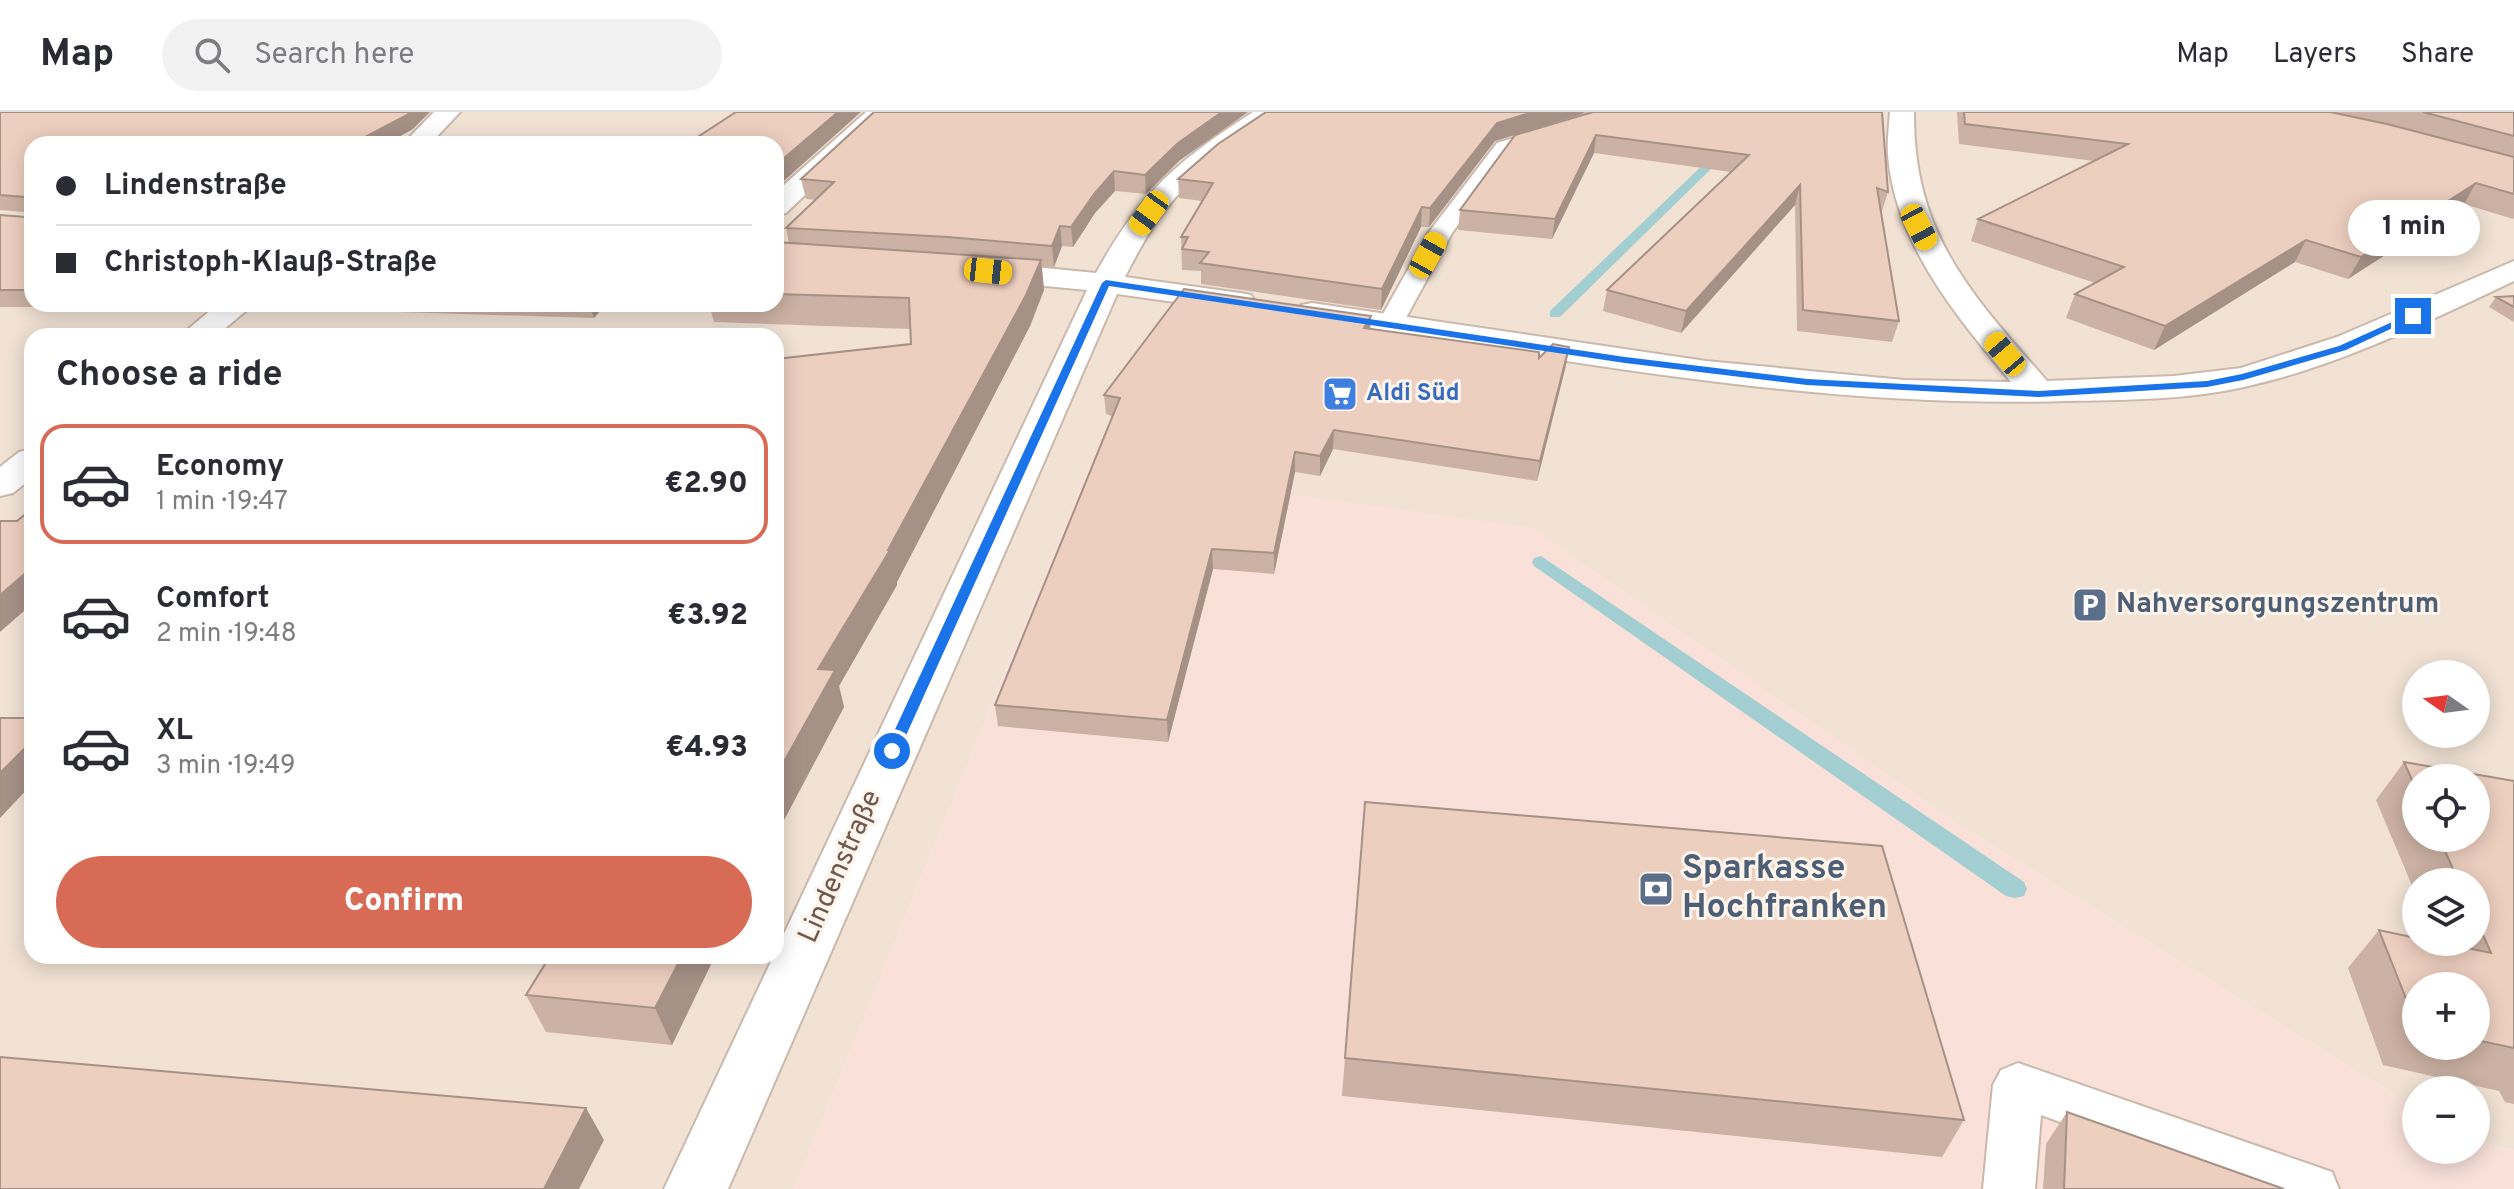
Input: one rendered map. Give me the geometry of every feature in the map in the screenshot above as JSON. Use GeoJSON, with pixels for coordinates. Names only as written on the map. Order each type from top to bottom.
{"type":"FeatureCollection","features":[{"type":"Feature","properties":{"kind":"street"},"geometry":{"type":"LineString","coordinates":[[424,136],[448,112]]}},
{"type":"Feature","properties":{"kind":"street"},"geometry":{"type":"LineString","coordinates":[[784,200],[880,112]]}},
{"type":"Feature","properties":{"kind":"street","name":"Lindenstraße"},"geometry":{"type":"LineString","coordinates":[[702,1188],[1106,283],[1132,236],[1165,190],[1225,141],[1269,112]]}},
{"type":"Feature","properties":{"kind":"street"},"geometry":{"type":"LineString","coordinates":[[1902,112],[1899,151],[1919,227],[1954,292],[2039,394]]}},
{"type":"Feature","properties":{"kind":"street"},"geometry":{"type":"LineString","coordinates":[[958,269],[1106,283],[1625,360],[1807,382],[2039,394],[2207,384],[2243,377],[2343,348],[2514,270]]}},
{"type":"Feature","properties":{"kind":"street"},"geometry":{"type":"LineString","coordinates":[[206,328],[228,312]]}},
{"type":"Feature","properties":{"kind":"street"},"geometry":{"type":"LineString","coordinates":[[0,485],[24,466]]}},
{"type":"Feature","properties":{"kind":"lane"},"geometry":{"type":"LineString","coordinates":[[1391,323],[1441,232],[1504,147],[1590,121],[1601,112]]}},
{"type":"Feature","properties":{"kind":"lane"},"geometry":{"type":"LineString","coordinates":[[2009,1189],[2018,1085],[2313,1189]]}},
{"type":"Feature","properties":{"kind":"shaded area"},"geometry":{"type":"Polygon","coordinates":[[[0,112],[2514,112],[2514,1150],[2490,1144],[2490,1076],[2402,1076],[2402,1099],[1971,832],[1089,466],[794,1189],[0,1189],[0,112]]]}},
{"type":"Feature","properties":{"kind":"shaded area"},"geometry":{"type":"Polygon","coordinates":[[[1089,466],[1533,528],[1971,832],[2402,1099],[2402,1164],[2490,1164],[2490,1144],[2514,1150],[2514,1189],[794,1189],[1089,466]]]}},
{"type":"Feature","properties":{"kind":"building"},"geometry":{"type":"Polygon","coordinates":[[[0,112],[410,112],[367,136],[24,136],[24,197],[0,195],[0,112]]]}},
{"type":"Feature","properties":{"kind":"building"},"geometry":{"type":"Polygon","coordinates":[[[736,112],[838,112],[784,158],[784,136],[699,136],[736,112]]]}},
{"type":"Feature","properties":{"kind":"building"},"geometry":{"type":"Polygon","coordinates":[[[874,112],[1222,112],[1178,143],[1145,175],[1114,171],[1071,227],[1060,226],[1052,246],[786,228],[834,182],[801,179],[874,112]]]}},
{"type":"Feature","properties":{"kind":"building"},"geometry":{"type":"Polygon","coordinates":[[[1266,112],[1533,112],[1497,123],[1430,208],[1422,207],[1382,289],[1200,263],[1209,252],[1182,249],[1188,237],[1181,237],[1213,183],[1178,179],[1218,144],[1266,112]]]}},
{"type":"Feature","properties":{"kind":"building"},"geometry":{"type":"Polygon","coordinates":[[[1593,112],[1882,112],[1888,192],[1877,188],[1899,321],[1803,310],[1800,185],[1686,311],[1607,290],[1749,155],[1596,135],[1555,219],[1460,210],[1515,135],[1593,112]]]}},
{"type":"Feature","properties":{"kind":"building"},"geometry":{"type":"Polygon","coordinates":[[[1964,112],[2330,112],[2514,157],[2514,194],[2476,183],[2361,257],[2306,240],[2165,326],[2075,294],[2124,267],[1978,219],[2128,144],[1965,124],[1964,112]]]}},
{"type":"Feature","properties":{"kind":"building"},"geometry":{"type":"Polygon","coordinates":[[[2423,112],[2514,112],[2514,136],[2423,112]]]}},
{"type":"Feature","properties":{"kind":"building"},"geometry":{"type":"Polygon","coordinates":[[[0,215],[24,217],[24,290],[0,290],[0,215]]]}},
{"type":"Feature","properties":{"kind":"building"},"geometry":{"type":"Polygon","coordinates":[[[784,243],[1041,260],[1026,295],[890,550],[818,669],[835,670],[784,762],[784,358],[911,344],[909,298],[784,294],[784,243]]]}},
{"type":"Feature","properties":{"kind":"building"},"geometry":{"type":"Polygon","coordinates":[[[1184,289],[1371,316],[1364,328],[1539,352],[1539,358],[1553,344],[1569,347],[1540,461],[1334,430],[1320,456],[1295,452],[1274,553],[1212,549],[1167,720],[995,705],[1120,398],[1104,395],[1184,289]]]}},
{"type":"Feature","properties":{"kind":"building"},"geometry":{"type":"Polygon","coordinates":[[[2514,296],[2514,307],[2496,297],[2514,296]]]}},
{"type":"Feature","properties":{"kind":"building"},"geometry":{"type":"Polygon","coordinates":[[[24,515],[24,574],[0,595],[0,521],[17,521],[24,515]]]}},
{"type":"Feature","properties":{"kind":"building"},"geometry":{"type":"Polygon","coordinates":[[[0,718],[24,718],[24,749],[0,773],[0,718]]]}},
{"type":"Feature","properties":{"kind":"building"},"geometry":{"type":"Polygon","coordinates":[[[2490,777],[2514,781],[2514,1048],[2490,1043],[2490,972],[2402,972],[2402,988],[2379,930],[2402,935],[2402,956],[2490,956],[2490,868],[2453,868],[2445,852],[2490,852],[2490,777]]]}},
{"type":"Feature","properties":{"kind":"building"},"geometry":{"type":"Polygon","coordinates":[[[1365,802],[1882,846],[1964,1120],[1345,1058],[1365,802]]]}},
{"type":"Feature","properties":{"kind":"building"},"geometry":{"type":"Polygon","coordinates":[[[545,964],[678,964],[655,1008],[526,995],[545,964]]]}},
{"type":"Feature","properties":{"kind":"building"},"geometry":{"type":"Polygon","coordinates":[[[0,1057],[586,1108],[544,1189],[0,1189],[0,1057]]]}},
{"type":"Feature","properties":{"kind":"building"},"geometry":{"type":"Polygon","coordinates":[[[2067,1112],[2284,1189],[2064,1189],[2067,1112]]]}},
{"type":"Feature","properties":{"kind":"waterway"},"geometry":{"type":"LineString","coordinates":[[1555,314],[1712,162]]}},
{"type":"Feature","properties":{"kind":"waterway"},"geometry":{"type":"LineString","coordinates":[[1541,562],[2015,889]]}},
{"type":"Feature","properties":{"kind":"place","name":"Aldi Süd"},"geometry":{"type":"Point","coordinates":[1340,394]}},
{"type":"Feature","properties":{"kind":"place","name":"Nahversorgungszentrum"},"geometry":{"type":"Point","coordinates":[2090,605]}},
{"type":"Feature","properties":{"kind":"place","name":"Sparkasse Hochfranken"},"geometry":{"type":"Point","coordinates":[1656,889]}},
{"type":"Feature","properties":{"kind":"route"},"geometry":{"type":"LineString","coordinates":[[892,751],[1106,283],[1625,360],[1807,382],[1946,392],[2039,394],[2207,384],[2243,377],[2343,348],[2413,316]]}}]}
